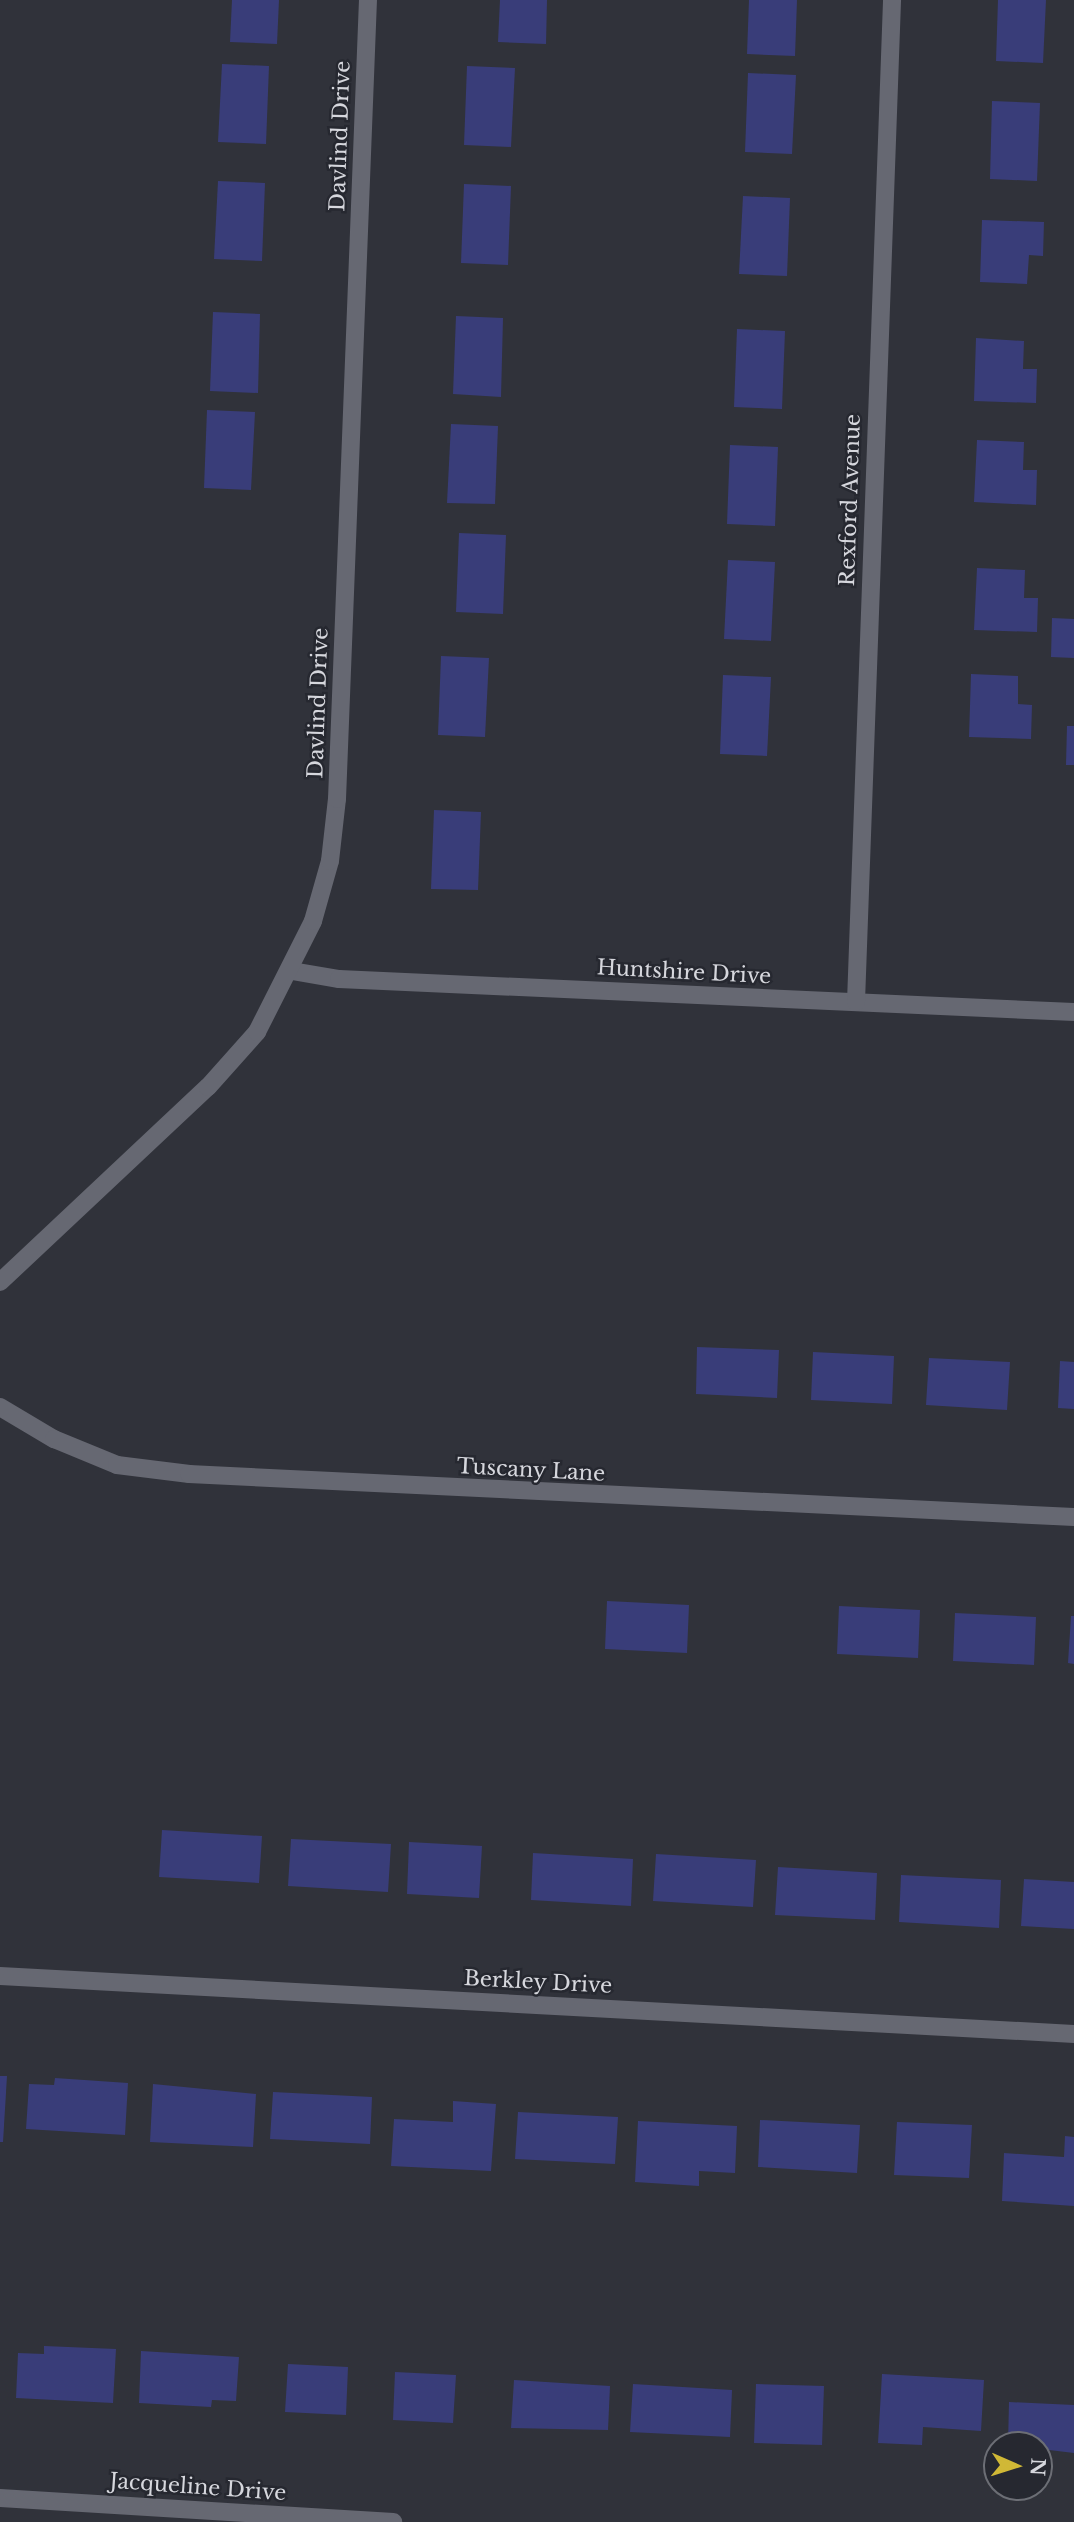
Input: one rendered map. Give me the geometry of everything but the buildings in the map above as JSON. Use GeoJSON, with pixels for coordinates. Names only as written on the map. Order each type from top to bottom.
{"type":"FeatureCollection","features":[{"type":"Feature","properties":{"kind":"street","name":"Davlind Drive"},"geometry":{"type":"LineString","coordinates":[[0,1282],[208,1087],[257,1032],[292,971],[330,861],[337,799],[368,0]]}},
{"type":"Feature","properties":{"kind":"street","name":"Rexford Avenue"},"geometry":{"type":"LineString","coordinates":[[856,1002],[892,0]]}},
{"type":"Feature","properties":{"kind":"street","name":"Huntshire Drive"},"geometry":{"type":"LineString","coordinates":[[292,971],[339,979],[1074,1012]]}},
{"type":"Feature","properties":{"kind":"street","name":"Tuscany Lane"},"geometry":{"type":"LineString","coordinates":[[0,1408],[54,1439],[117,1465],[189,1474],[1074,1517]]}},
{"type":"Feature","properties":{"kind":"street","name":"Berkley Drive"},"geometry":{"type":"LineString","coordinates":[[0,1976],[1074,2034]]}},
{"type":"Feature","properties":{"kind":"street","name":"Jacqueline Drive"},"geometry":{"type":"LineString","coordinates":[[0,2498],[393,2522]]}}]}
